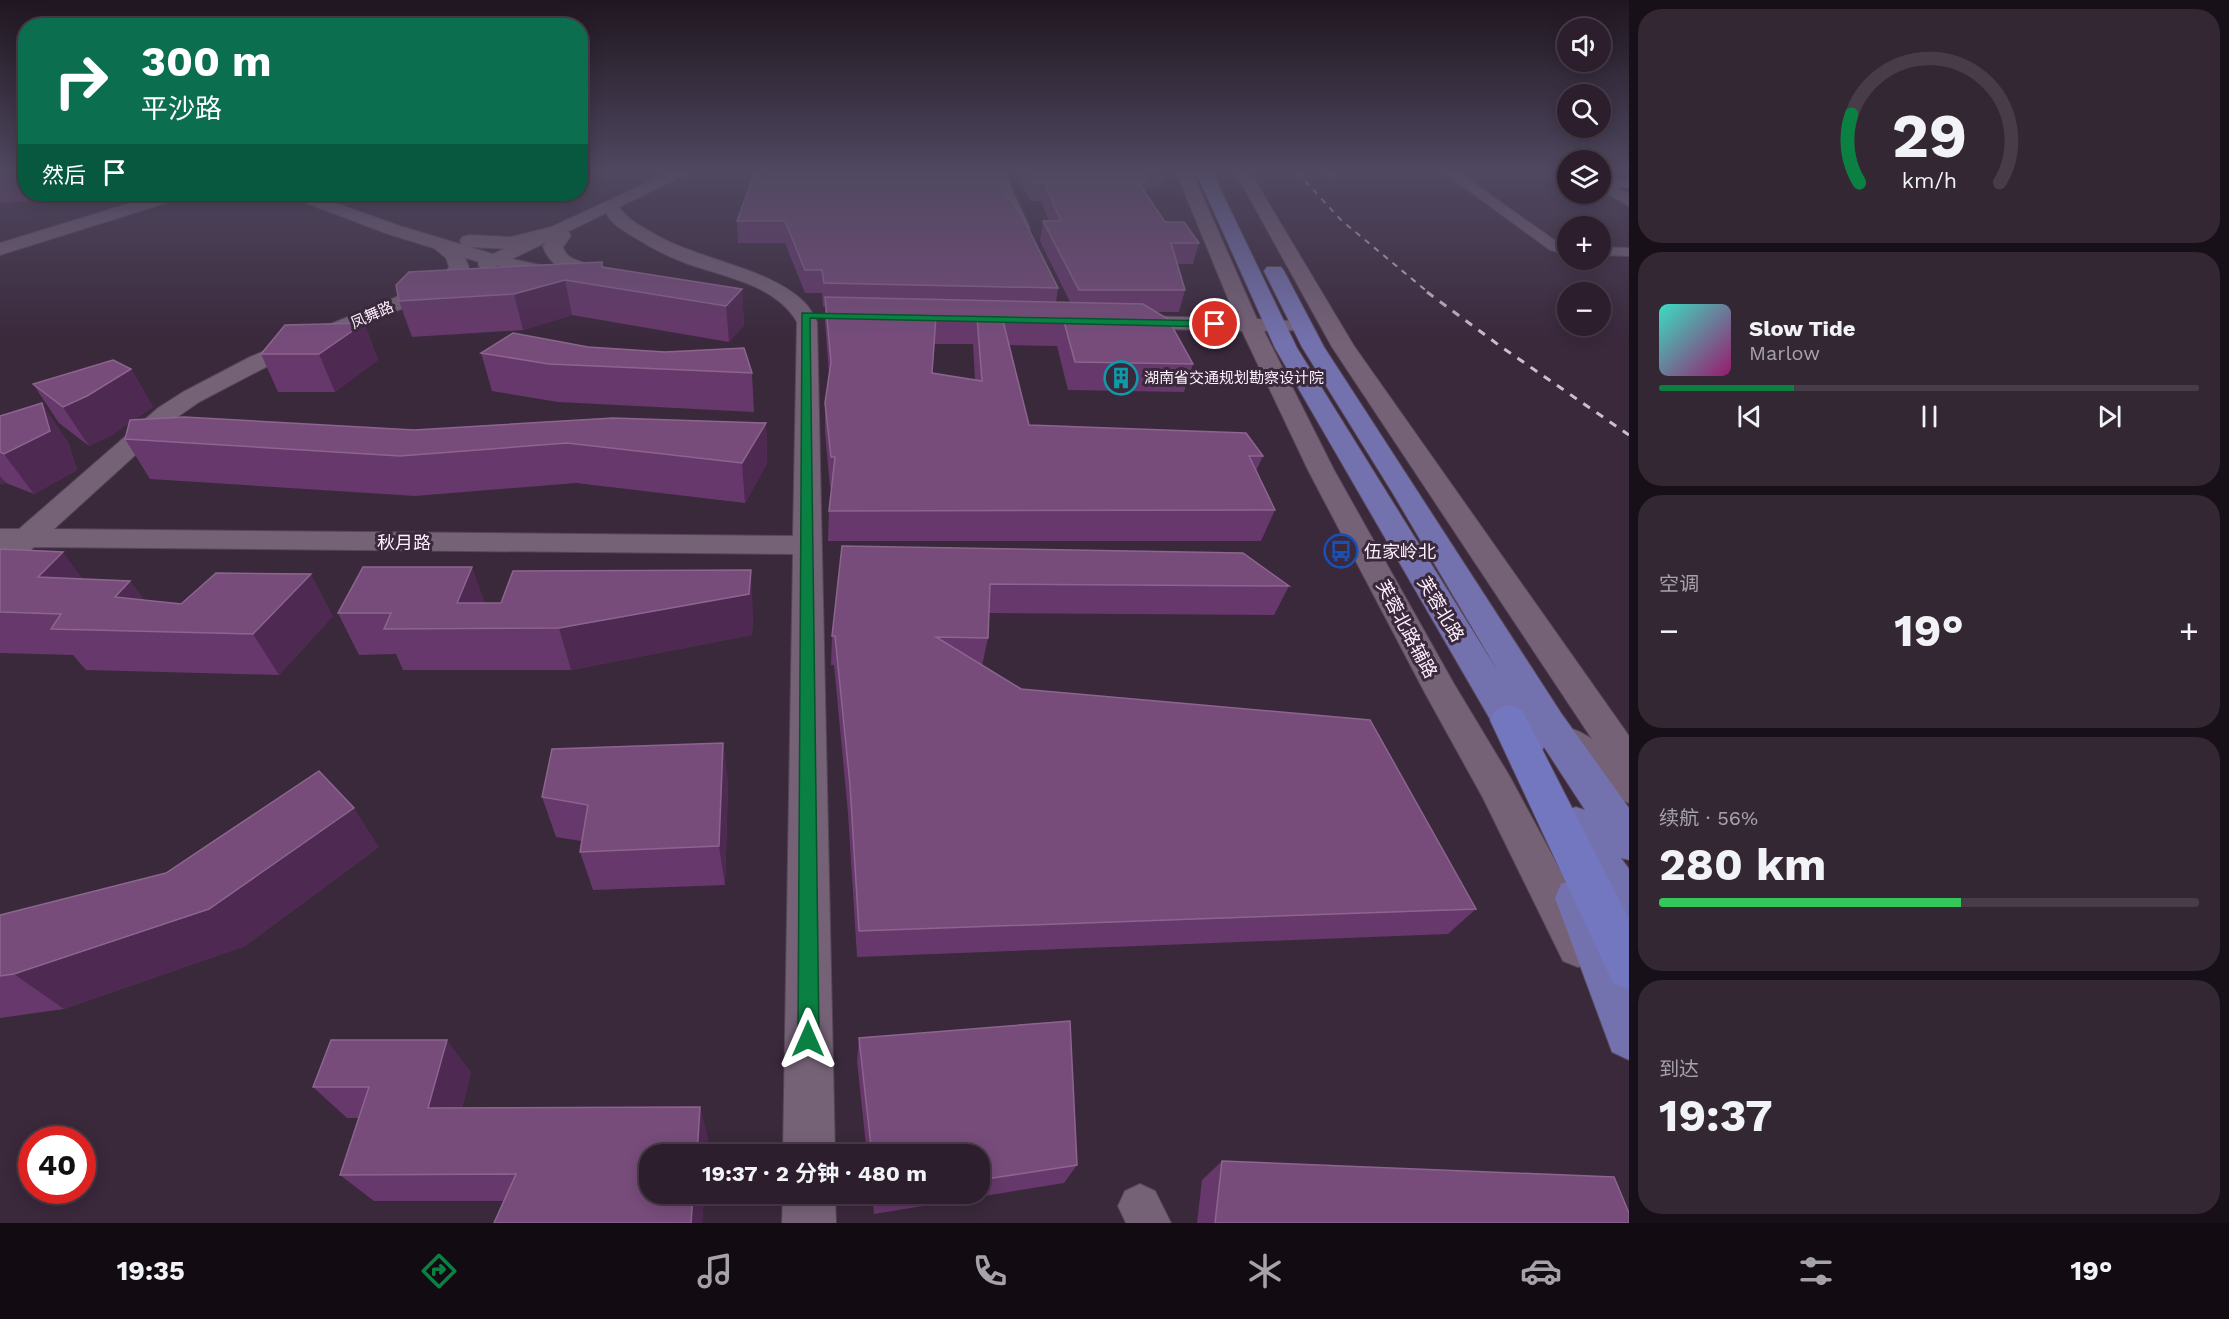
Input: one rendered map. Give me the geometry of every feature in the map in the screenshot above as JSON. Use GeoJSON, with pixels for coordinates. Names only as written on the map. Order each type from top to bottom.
{"type":"FeatureCollection","features":[{"type":"Feature","properties":{"kind":"highway"},"geometry":{"type":"LineString","coordinates":[[1517,713],[1629,967]]}},
{"type":"Feature","properties":{"kind":"main road"},"geometry":{"type":"LineString","coordinates":[[0,238],[30,229]]}},
{"type":"Feature","properties":{"kind":"main road"},"geometry":{"type":"LineString","coordinates":[[0,249],[64,229]]}},
{"type":"Feature","properties":{"kind":"main road","name":"芙蓉北路"},"geometry":{"type":"LineString","coordinates":[[1242,229],[1274,323],[1286,348],[1335,433],[1517,713],[1629,907]]}},
{"type":"Feature","properties":{"kind":"main road"},"geometry":{"type":"LineString","coordinates":[[469,241],[511,243],[556,234],[555,254],[564,262],[586,271]]}},
{"type":"Feature","properties":{"kind":"main road"},"geometry":{"type":"LineString","coordinates":[[444,248],[455,255],[459,267],[455,276],[448,281]]}},
{"type":"Feature","properties":{"kind":"main road","name":"芙蓉北路"},"geometry":{"type":"LineString","coordinates":[[1274,323],[1318,356],[1450,563],[1517,713],[1629,842]]}},
{"type":"Feature","properties":{"kind":"main road"},"geometry":{"type":"LineString","coordinates":[[1517,713],[1629,817]]}},
{"type":"Feature","properties":{"kind":"main road"},"geometry":{"type":"LineString","coordinates":[[1517,713],[1629,1035]]}},
{"type":"Feature","properties":{"kind":"street"},"geometry":{"type":"LineString","coordinates":[[387,229],[444,248],[509,258],[586,271],[607,280],[509,258],[469,241],[431,229]]}},
{"type":"Feature","properties":{"kind":"street","name":"凤舞路"},"geometry":{"type":"LineString","coordinates":[[0,562],[22,535],[167,413],[191,397],[258,362],[448,281],[509,258],[566,229]]}},
{"type":"Feature","properties":{"kind":"street","name":"凤舞路"},"geometry":{"type":"LineString","coordinates":[[556,234],[568,229]]}},
{"type":"Feature","properties":{"kind":"street"},"geometry":{"type":"LineString","coordinates":[[635,229],[677,254],[739,273],[789,305],[807,322],[808,1144]]}},
{"type":"Feature","properties":{"kind":"street"},"geometry":{"type":"LineString","coordinates":[[1023,229],[1030,243]]}},
{"type":"Feature","properties":{"kind":"street","name":"芙蓉北路辅路"},"geometry":{"type":"LineString","coordinates":[[1225,229],[1274,323],[1303,432],[1321,470],[1442,693],[1497,788],[1629,1045]]}},
{"type":"Feature","properties":{"kind":"street"},"geometry":{"type":"LineString","coordinates":[[1275,229],[1343,347],[1629,765]]}},
{"type":"Feature","properties":{"kind":"street"},"geometry":{"type":"LineString","coordinates":[[1530,229],[1557,248]]}},
{"type":"Feature","properties":{"kind":"street"},"geometry":{"type":"LineString","coordinates":[[1611,252],[1629,252]]}},
{"type":"Feature","properties":{"kind":"street"},"geometry":{"type":"LineString","coordinates":[[1112,319],[1274,323]]}},
{"type":"Feature","properties":{"kind":"street"},"geometry":{"type":"LineString","coordinates":[[1303,432],[1335,433]]}},
{"type":"Feature","properties":{"kind":"street","name":"秋月路"},"geometry":{"type":"LineString","coordinates":[[0,526],[22,535],[807,540]]}},
{"type":"Feature","properties":{"kind":"street"},"geometry":{"type":"LineString","coordinates":[[1442,693],[1517,713],[1629,787]]}},
{"type":"Feature","properties":{"kind":"street"},"geometry":{"type":"LineString","coordinates":[[809,1204],[809,1223]]}},
{"type":"Feature","properties":{"kind":"building"},"geometry":{"type":"Polygon","coordinates":[[[788,229],[1029,229],[1058,288],[824,283],[822,270],[805,270],[788,229]]]}},
{"type":"Feature","properties":{"kind":"building"},"geometry":{"type":"Polygon","coordinates":[[[1047,229],[1189,229],[1199,243],[1171,243],[1185,290],[1079,290],[1047,229]]]}},
{"type":"Feature","properties":{"kind":"building"},"geometry":{"type":"Polygon","coordinates":[[[602,262],[602,267],[742,289],[726,306],[565,280],[514,294],[399,301],[396,285],[409,272],[602,262]]]}},
{"type":"Feature","properties":{"kind":"building"},"geometry":{"type":"Polygon","coordinates":[[[825,297],[1143,304],[1168,319],[1193,364],[1075,362],[1063,318],[1002,317],[1029,425],[1246,433],[1263,456],[1249,456],[1275,510],[829,511],[835,457],[831,457],[825,403],[831,362],[825,297]],[[936,316],[932,373],[982,381],[977,317],[936,316]]]}},
{"type":"Feature","properties":{"kind":"building"},"geometry":{"type":"Polygon","coordinates":[[[364,323],[319,354],[261,354],[285,325],[364,323]]]}},
{"type":"Feature","properties":{"kind":"building"},"geometry":{"type":"Polygon","coordinates":[[[513,333],[588,347],[665,352],[744,348],[752,373],[549,364],[481,353],[513,333]]]}},
{"type":"Feature","properties":{"kind":"building"},"geometry":{"type":"Polygon","coordinates":[[[113,360],[131,369],[87,396],[63,407],[33,384],[113,360]]]}},
{"type":"Feature","properties":{"kind":"building"},"geometry":{"type":"Polygon","coordinates":[[[42,403],[50,431],[4,454],[0,452],[0,416],[42,403]]]}},
{"type":"Feature","properties":{"kind":"building"},"geometry":{"type":"Polygon","coordinates":[[[184,417],[414,430],[613,418],[766,423],[742,463],[567,443],[400,456],[125,439],[130,420],[184,417]]]}},
{"type":"Feature","properties":{"kind":"building"},"geometry":{"type":"Polygon","coordinates":[[[842,546],[1243,553],[1289,586],[990,584],[988,638],[936,637],[1021,689],[1370,720],[1476,909],[859,931],[850,785],[835,636],[832,636],[842,546]]]}},
{"type":"Feature","properties":{"kind":"building"},"geometry":{"type":"Polygon","coordinates":[[[0,549],[63,552],[38,577],[130,581],[115,597],[181,604],[216,573],[311,574],[253,634],[51,629],[61,614],[0,612],[0,549]]]}},
{"type":"Feature","properties":{"kind":"building"},"geometry":{"type":"Polygon","coordinates":[[[363,567],[472,567],[457,603],[501,603],[513,571],[751,570],[749,594],[559,628],[384,629],[391,613],[338,613],[363,567]]]}},
{"type":"Feature","properties":{"kind":"building"},"geometry":{"type":"Polygon","coordinates":[[[723,743],[719,846],[580,852],[588,805],[542,797],[552,749],[723,743]]]}},
{"type":"Feature","properties":{"kind":"building"},"geometry":{"type":"Polygon","coordinates":[[[319,771],[354,808],[209,909],[14,974],[0,976],[0,915],[166,873],[319,771]]]}},
{"type":"Feature","properties":{"kind":"building"},"geometry":{"type":"Polygon","coordinates":[[[1070,1021],[1077,1165],[990,1178],[990,1144],[871,1144],[859,1038],[1070,1021]]]}},
{"type":"Feature","properties":{"kind":"building"},"geometry":{"type":"Polygon","coordinates":[[[331,1040],[447,1040],[428,1108],[700,1107],[698,1144],[639,1144],[639,1204],[692,1204],[691,1223],[494,1223],[516,1174],[340,1175],[369,1087],[313,1087],[331,1040]]]}},
{"type":"Feature","properties":{"kind":"building"},"geometry":{"type":"Polygon","coordinates":[[[1222,1161],[1614,1177],[1629,1213],[1629,1223],[1215,1223],[1222,1161]]]}},
{"type":"Feature","properties":{"kind":"railway"},"geometry":{"type":"LineString","coordinates":[[1352,229],[1429,293]]}},
{"type":"Feature","properties":{"kind":"railway"},"geometry":{"type":"LineString","coordinates":[[1427,292],[1500,346],[1629,435]]}},
{"type":"Feature","properties":{"kind":"place","name":"湖南省交通规划勘察设计院"},"geometry":{"type":"Point","coordinates":[1121,378]}},
{"type":"Feature","properties":{"kind":"place","name":"伍家岭北"},"geometry":{"type":"Point","coordinates":[1341,551]}},
{"type":"Feature","properties":{"kind":"route"},"geometry":{"type":"LineString","coordinates":[[808,1039],[807,322],[805,315],[1215,324]]}}]}
